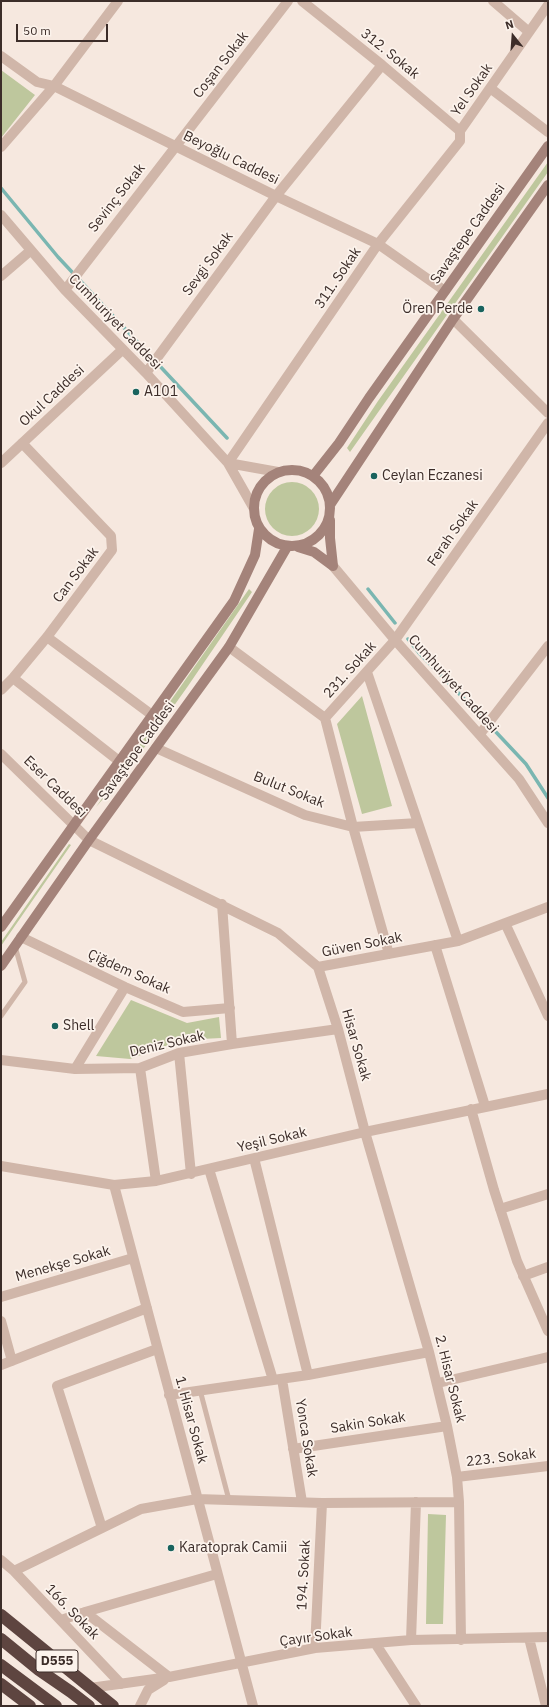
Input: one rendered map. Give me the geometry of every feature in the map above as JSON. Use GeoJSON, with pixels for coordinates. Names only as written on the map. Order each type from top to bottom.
{"type":"FeatureCollection","features":[{"type":"Feature","properties":{"kind":"highway","name":"D555"},"geometry":{"type":"LineString","coordinates":[[1,1615],[113,1706]]}},
{"type":"Feature","properties":{"kind":"highway","name":"D555"},"geometry":{"type":"LineString","coordinates":[[1,1639],[39,1670],[89,1706]]}},
{"type":"Feature","properties":{"kind":"highway","name":"D555"},"geometry":{"type":"LineString","coordinates":[[1,1665],[56,1706]]}},
{"type":"Feature","properties":{"kind":"highway"},"geometry":{"type":"LineString","coordinates":[[1,1684],[30,1706]]}},
{"type":"Feature","properties":{"kind":"main road","name":"Savaştepe Caddesi"},"geometry":{"type":"LineString","coordinates":[[313,476],[339,443],[369,398],[548,146]]}},
{"type":"Feature","properties":{"kind":"main road"},"geometry":{"type":"LineString","coordinates":[[330,504],[453,319],[548,186]]}},
{"type":"Feature","properties":{"kind":"main road"},"geometry":{"type":"LineString","coordinates":[[290,470],[302,471],[313,476],[322,484],[328,493],[330,504],[330,538],[333,566],[314,552],[298,547],[287,547],[271,540],[259,529],[254,518],[253,507],[255,496],[260,486],[268,478],[278,472],[290,470]]}},
{"type":"Feature","properties":{"kind":"main road"},"geometry":{"type":"LineString","coordinates":[[298,547],[309,543],[319,536],[326,527],[330,516]]}},
{"type":"Feature","properties":{"kind":"main road","name":"Savaştepe Caddesi"},"geometry":{"type":"LineString","coordinates":[[1,927],[73,824],[234,601],[255,555],[259,529]]}},
{"type":"Feature","properties":{"kind":"main road","name":"Savaştepe Caddesi"},"geometry":{"type":"LineString","coordinates":[[1,966],[89,840],[230,647],[287,547]]}},
{"type":"Feature","properties":{"kind":"street","name":"Coşan Sokak"},"geometry":{"type":"LineString","coordinates":[[175,146],[288,1]]}},
{"type":"Feature","properties":{"kind":"street","name":"312. Sokak"},"geometry":{"type":"LineString","coordinates":[[302,1],[382,65],[460,131]]}},
{"type":"Feature","properties":{"kind":"street"},"geometry":{"type":"LineString","coordinates":[[493,1],[529,32]]}},
{"type":"Feature","properties":{"kind":"street"},"geometry":{"type":"LineString","coordinates":[[1,147],[54,86],[114,2]]}},
{"type":"Feature","properties":{"kind":"street","name":"Yel Sokak"},"geometry":{"type":"LineString","coordinates":[[460,131],[548,5]]}},
{"type":"Feature","properties":{"kind":"street","name":"Beyoğlu Caddesi"},"geometry":{"type":"LineString","coordinates":[[1,56],[37,82],[54,86],[276,196],[378,244],[445,291]]}},
{"type":"Feature","properties":{"kind":"street","name":"Sevgi Sokak"},"geometry":{"type":"LineString","coordinates":[[146,373],[276,196],[382,65]]}},
{"type":"Feature","properties":{"kind":"street"},"geometry":{"type":"LineString","coordinates":[[490,88],[548,132]]}},
{"type":"Feature","properties":{"kind":"street","name":"311. Sokak"},"geometry":{"type":"LineString","coordinates":[[228,463],[378,244],[460,141],[460,131]]}},
{"type":"Feature","properties":{"kind":"street","name":"Sevinç Sokak"},"geometry":{"type":"LineString","coordinates":[[65,290],[175,146]]}},
{"type":"Feature","properties":{"kind":"street","name":"Cumhuriyet Caddesi"},"geometry":{"type":"LineString","coordinates":[[1,215],[30,251],[65,290],[146,373],[228,463],[253,507]]}},
{"type":"Feature","properties":{"kind":"street"},"geometry":{"type":"LineString","coordinates":[[1,276],[30,251]]}},
{"type":"Feature","properties":{"kind":"street"},"geometry":{"type":"LineString","coordinates":[[453,319],[548,413]]}},
{"type":"Feature","properties":{"kind":"street","name":"Okul Caddesi"},"geometry":{"type":"LineString","coordinates":[[1,464],[122,350]]}},
{"type":"Feature","properties":{"kind":"street","name":"Ferah Sokak"},"geometry":{"type":"LineString","coordinates":[[395,640],[548,423]]}},
{"type":"Feature","properties":{"kind":"street","name":"Can Sokak"},"geometry":{"type":"LineString","coordinates":[[1,690],[47,637],[112,550],[111,536],[22,443]]}},
{"type":"Feature","properties":{"kind":"street"},"geometry":{"type":"LineString","coordinates":[[228,463],[278,472]]}},
{"type":"Feature","properties":{"kind":"street","name":"Cumhuriyet Caddesi"},"geometry":{"type":"LineString","coordinates":[[333,566],[395,640],[480,734],[518,779],[548,823]]}},
{"type":"Feature","properties":{"kind":"street"},"geometry":{"type":"LineString","coordinates":[[47,637],[152,715]]}},
{"type":"Feature","properties":{"kind":"street","name":"231. Sokak"},"geometry":{"type":"LineString","coordinates":[[325,718],[395,640]]}},
{"type":"Feature","properties":{"kind":"street"},"geometry":{"type":"LineString","coordinates":[[480,734],[548,646]]}},
{"type":"Feature","properties":{"kind":"street"},"geometry":{"type":"LineString","coordinates":[[230,647],[325,718],[353,827],[389,954]]}},
{"type":"Feature","properties":{"kind":"street"},"geometry":{"type":"LineString","coordinates":[[367,672],[458,941]]}},
{"type":"Feature","properties":{"kind":"street"},"geometry":{"type":"LineString","coordinates":[[13,678],[119,761]]}},
{"type":"Feature","properties":{"kind":"street","name":"Bulut Sokak"},"geometry":{"type":"LineString","coordinates":[[156,748],[305,815],[353,827],[418,823]]}},
{"type":"Feature","properties":{"kind":"street","name":"Eser Caddesi"},"geometry":{"type":"LineString","coordinates":[[1,754],[89,840]]}},
{"type":"Feature","properties":{"kind":"street","name":"Güven Sokak"},"geometry":{"type":"LineString","coordinates":[[89,840],[222,904],[278,933],[318,967],[458,941],[548,908]]}},
{"type":"Feature","properties":{"kind":"street"},"geometry":{"type":"LineString","coordinates":[[222,904],[232,1044]]}},
{"type":"Feature","properties":{"kind":"street"},"geometry":{"type":"LineString","coordinates":[[505,923],[548,1016]]}},
{"type":"Feature","properties":{"kind":"street","name":"Çiğdem Sokak"},"geometry":{"type":"LineString","coordinates":[[21,937],[125,987],[183,1012],[230,1008]]}},
{"type":"Feature","properties":{"kind":"street"},"geometry":{"type":"LineString","coordinates":[[435,945],[485,1106]]}},
{"type":"Feature","properties":{"kind":"street","name":"Hisar Sokak"},"geometry":{"type":"LineString","coordinates":[[318,967],[338,1029],[365,1132]]}},
{"type":"Feature","properties":{"kind":"street"},"geometry":{"type":"LineString","coordinates":[[75,1070],[125,987]]}},
{"type":"Feature","properties":{"kind":"street","name":"Deniz Sokak"},"geometry":{"type":"LineString","coordinates":[[1,1060],[75,1070],[140,1068],[179,1053],[338,1029]]}},
{"type":"Feature","properties":{"kind":"street"},"geometry":{"type":"LineString","coordinates":[[179,1053],[191,1174]]}},
{"type":"Feature","properties":{"kind":"street"},"geometry":{"type":"LineString","coordinates":[[140,1068],[156,1181]]}},
{"type":"Feature","properties":{"kind":"street","name":"Yeşil Sokak"},"geometry":{"type":"LineString","coordinates":[[1,1166],[114,1185],[156,1181],[365,1132],[548,1094]]}},
{"type":"Feature","properties":{"kind":"street"},"geometry":{"type":"LineString","coordinates":[[470,1109],[517,1261],[548,1331]]}},
{"type":"Feature","properties":{"kind":"street","name":"2. Hisar Sokak"},"geometry":{"type":"LineString","coordinates":[[365,1132],[430,1352],[438,1383],[457,1477],[459,1502],[461,1640]]}},
{"type":"Feature","properties":{"kind":"street"},"geometry":{"type":"LineString","coordinates":[[254,1158],[308,1375]]}},
{"type":"Feature","properties":{"kind":"street","name":"Yonca Sokak"},"geometry":{"type":"LineString","coordinates":[[209,1169],[277,1379],[293,1449],[302,1502]]}},
{"type":"Feature","properties":{"kind":"street","name":"1. Hisar Sokak"},"geometry":{"type":"LineString","coordinates":[[114,1185],[253,1706]]}},
{"type":"Feature","properties":{"kind":"street"},"geometry":{"type":"LineString","coordinates":[[500,1209],[548,1194]]}},
{"type":"Feature","properties":{"kind":"street","name":"Menekşe Sokak"},"geometry":{"type":"LineString","coordinates":[[1,1297],[133,1258]]}},
{"type":"Feature","properties":{"kind":"street"},"geometry":{"type":"LineString","coordinates":[[523,1276],[548,1267]]}},
{"type":"Feature","properties":{"kind":"street"},"geometry":{"type":"LineString","coordinates":[[1,1365],[146,1308]]}},
{"type":"Feature","properties":{"kind":"street"},"geometry":{"type":"LineString","coordinates":[[1,1320],[12,1361]]}},
{"type":"Feature","properties":{"kind":"street"},"geometry":{"type":"LineString","coordinates":[[102,1528],[56,1386],[158,1349]]}},
{"type":"Feature","properties":{"kind":"street"},"geometry":{"type":"LineString","coordinates":[[169,1394],[308,1375],[430,1352]]}},
{"type":"Feature","properties":{"kind":"street"},"geometry":{"type":"LineString","coordinates":[[438,1383],[548,1357]]}},
{"type":"Feature","properties":{"kind":"street","name":"Sakin Sokak"},"geometry":{"type":"LineString","coordinates":[[293,1449],[447,1426]]}},
{"type":"Feature","properties":{"kind":"street","name":"223. Sokak"},"geometry":{"type":"LineString","coordinates":[[457,1477],[548,1466]]}},
{"type":"Feature","properties":{"kind":"street"},"geometry":{"type":"LineString","coordinates":[[14,1571],[141,1509],[197,1499],[322,1503],[459,1502]]}},
{"type":"Feature","properties":{"kind":"street"},"geometry":{"type":"LineString","coordinates":[[411,1640],[416,1502]]}},
{"type":"Feature","properties":{"kind":"street","name":"194. Sokak"},"geometry":{"type":"LineString","coordinates":[[315,1648],[322,1503]]}},
{"type":"Feature","properties":{"kind":"street","name":"166. Sokak"},"geometry":{"type":"LineString","coordinates":[[1,1560],[14,1571],[121,1684]]}},
{"type":"Feature","properties":{"kind":"street"},"geometry":{"type":"LineString","coordinates":[[61,1620],[217,1574]]}},
{"type":"Feature","properties":{"kind":"street"},"geometry":{"type":"LineString","coordinates":[[84,1612],[169,1677],[148,1690],[140,1706]]}},
{"type":"Feature","properties":{"kind":"street","name":"Çayır Sokak"},"geometry":{"type":"LineString","coordinates":[[90,1688],[169,1677],[315,1648],[411,1640],[548,1637]]}},
{"type":"Feature","properties":{"kind":"street"},"geometry":{"type":"LineString","coordinates":[[529,1638],[546,1706]]}},
{"type":"Feature","properties":{"kind":"street"},"geometry":{"type":"LineString","coordinates":[[375,1643],[416,1706]]}},
{"type":"Feature","properties":{"kind":"lane"},"geometry":{"type":"LineString","coordinates":[[1,1016],[25,982],[15,946]]}},
{"type":"Feature","properties":{"kind":"lane"},"geometry":{"type":"LineString","coordinates":[[200,1390],[229,1500]]}},
{"type":"Feature","properties":{"kind":"green space"},"geometry":{"type":"Polygon","coordinates":[[[1,70],[35,95],[1,138],[1,70]]]}},
{"type":"Feature","properties":{"kind":"green space"},"geometry":{"type":"Polygon","coordinates":[[[548,162],[548,172],[350,452],[347,448],[378,401],[548,162]]]}},
{"type":"Feature","properties":{"kind":"green space"},"geometry":{"type":"Polygon","coordinates":[[[292,482],[302,484],[311,490],[317,499],[319,509],[317,519],[311,528],[302,534],[292,536],[282,534],[273,528],[267,519],[265,509],[267,499],[273,490],[282,484],[292,482]]]}},
{"type":"Feature","properties":{"kind":"green space"},"geometry":{"type":"Polygon","coordinates":[[[249,589],[252,592],[188,686],[129,769],[96,807],[249,589]]]}},
{"type":"Feature","properties":{"kind":"green space"},"geometry":{"type":"Polygon","coordinates":[[[362,696],[392,806],[362,814],[337,724],[362,696]]]}},
{"type":"Feature","properties":{"kind":"green space"},"geometry":{"type":"Polygon","coordinates":[[[69,844],[71,845],[1,946],[1,942],[69,844]]]}},
{"type":"Feature","properties":{"kind":"green space"},"geometry":{"type":"Polygon","coordinates":[[[131,1000],[187,1023],[219,1017],[221,1038],[182,1040],[130,1059],[96,1056],[131,1000]]]}},
{"type":"Feature","properties":{"kind":"green space"},"geometry":{"type":"Polygon","coordinates":[[[428,1514],[446,1515],[443,1624],[426,1624],[428,1514]]]}},
{"type":"Feature","properties":{"kind":"waterway"},"geometry":{"type":"LineString","coordinates":[[1,188],[58,257],[227,438]]}},
{"type":"Feature","properties":{"kind":"waterway"},"geometry":{"type":"LineString","coordinates":[[368,589],[395,623]]}},
{"type":"Feature","properties":{"kind":"waterway"},"geometry":{"type":"LineString","coordinates":[[408,639],[419,653],[481,716]]}},
{"type":"Feature","properties":{"kind":"waterway"},"geometry":{"type":"LineString","coordinates":[[495,731],[526,764],[548,798]]}},
{"type":"Feature","properties":{"kind":"place","name":"Ören Perde"},"geometry":{"type":"Point","coordinates":[481,309]}},
{"type":"Feature","properties":{"kind":"place","name":"A101"},"geometry":{"type":"Point","coordinates":[136,392]}},
{"type":"Feature","properties":{"kind":"place","name":"Ceylan Eczanesi"},"geometry":{"type":"Point","coordinates":[374,476]}},
{"type":"Feature","properties":{"kind":"place","name":"Shell"},"geometry":{"type":"Point","coordinates":[55,1026]}},
{"type":"Feature","properties":{"kind":"place","name":"Karatoprak Camii"},"geometry":{"type":"Point","coordinates":[171,1548]}}]}
